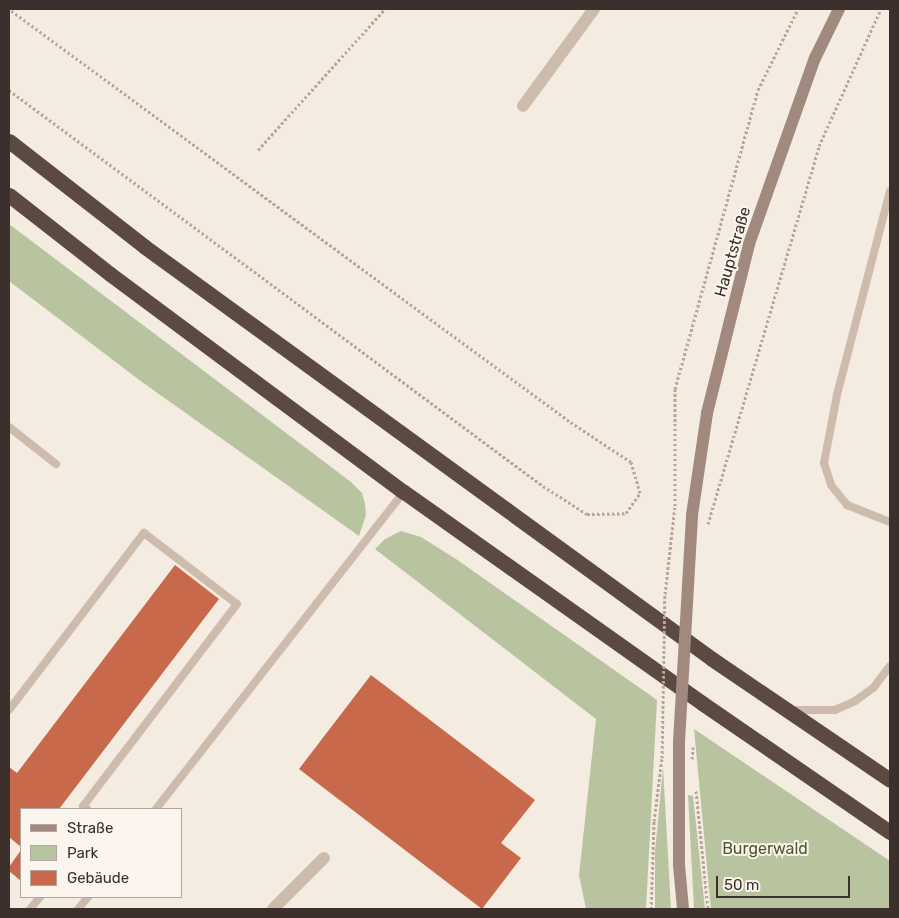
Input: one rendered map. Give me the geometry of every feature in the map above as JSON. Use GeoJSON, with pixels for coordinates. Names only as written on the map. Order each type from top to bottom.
{"type":"FeatureCollection","features":[{"type":"Feature","properties":{"kind":"highway"},"geometry":{"type":"LineString","coordinates":[[9,141],[145,247],[712,660],[890,780]]}},
{"type":"Feature","properties":{"kind":"highway"},"geometry":{"type":"LineString","coordinates":[[9,195],[110,274],[404,492],[702,703],[890,832]]}},
{"type":"Feature","properties":{"kind":"main road","name":"Hauptstraße"},"geometry":{"type":"LineString","coordinates":[[683,909],[679,865],[679,742],[692,515],[707,413],[749,244],[814,58],[840,9]]}},
{"type":"Feature","properties":{"kind":"street"},"geometry":{"type":"LineString","coordinates":[[523,106],[594,9]]}},
{"type":"Feature","properties":{"kind":"street"},"geometry":{"type":"LineString","coordinates":[[273,909],[324,858]]}},
{"type":"Feature","properties":{"kind":"lane"},"geometry":{"type":"LineString","coordinates":[[890,191],[837,395],[824,462],[831,485],[847,505],[890,522]]}},
{"type":"Feature","properties":{"kind":"lane"},"geometry":{"type":"LineString","coordinates":[[9,427],[56,464]]}},
{"type":"Feature","properties":{"kind":"lane"},"geometry":{"type":"LineString","coordinates":[[157,808],[404,492]]}},
{"type":"Feature","properties":{"kind":"lane"},"geometry":{"type":"LineString","coordinates":[[9,710],[144,532],[238,604],[83,806],[86,808]]}},
{"type":"Feature","properties":{"kind":"lane"},"geometry":{"type":"LineString","coordinates":[[786,710],[835,710],[855,701],[874,687],[890,666]]}},
{"type":"Feature","properties":{"kind":"lane"},"geometry":{"type":"LineString","coordinates":[[30,909],[39,898]]}},
{"type":"Feature","properties":{"kind":"lane"},"geometry":{"type":"LineString","coordinates":[[78,909],[87,898]]}},
{"type":"Feature","properties":{"kind":"path"},"geometry":{"type":"LineString","coordinates":[[9,9],[561,416],[631,462],[640,493],[626,513],[587,514],[543,486],[9,90]]}},
{"type":"Feature","properties":{"kind":"path"},"geometry":{"type":"LineString","coordinates":[[258,150],[385,9]]}},
{"type":"Feature","properties":{"kind":"path"},"geometry":{"type":"LineString","coordinates":[[651,909],[654,821],[662,758],[666,594],[675,506],[675,389],[758,90],[798,9]]}},
{"type":"Feature","properties":{"kind":"path"},"geometry":{"type":"LineString","coordinates":[[708,524],[819,146],[881,9]]}},
{"type":"Feature","properties":{"kind":"path"},"geometry":{"type":"LineString","coordinates":[[692,759],[693,769]]}},
{"type":"Feature","properties":{"kind":"path"},"geometry":{"type":"LineString","coordinates":[[695,789],[708,909]]}},
{"type":"Feature","properties":{"kind":"green space"},"geometry":{"type":"Polygon","coordinates":[[[9,224],[351,482],[362,493],[365,504],[366,515],[359,536],[142,382],[9,281],[9,224]]]}},
{"type":"Feature","properties":{"kind":"green space"},"geometry":{"type":"Polygon","coordinates":[[[401,531],[421,537],[456,559],[657,700],[646,909],[586,909],[579,875],[596,719],[375,549],[385,539],[401,531]]]}},
{"type":"Feature","properties":{"kind":"green space","name":"Burgerwald"},"geometry":{"type":"Polygon","coordinates":[[[694,729],[890,861],[890,909],[711,909],[694,729]]]}},
{"type":"Feature","properties":{"kind":"green space"},"geometry":{"type":"Polygon","coordinates":[[[663,767],[671,909],[655,909],[655,852],[663,767]]]}},
{"type":"Feature","properties":{"kind":"green space"},"geometry":{"type":"Polygon","coordinates":[[[688,795],[693,796],[705,909],[694,909],[688,795]]]}},
{"type":"Feature","properties":{"kind":"building"},"geometry":{"type":"Polygon","coordinates":[[[175,565],[219,599],[60,808],[20,808],[20,846],[9,837],[9,767],[17,773],[175,565]]]}},
{"type":"Feature","properties":{"kind":"building"},"geometry":{"type":"Polygon","coordinates":[[[371,675],[535,800],[501,843],[521,858],[482,909],[299,769],[371,675]]]}},
{"type":"Feature","properties":{"kind":"building"},"geometry":{"type":"Polygon","coordinates":[[[20,851],[20,880],[9,871],[9,867],[20,851]]]}}]}
